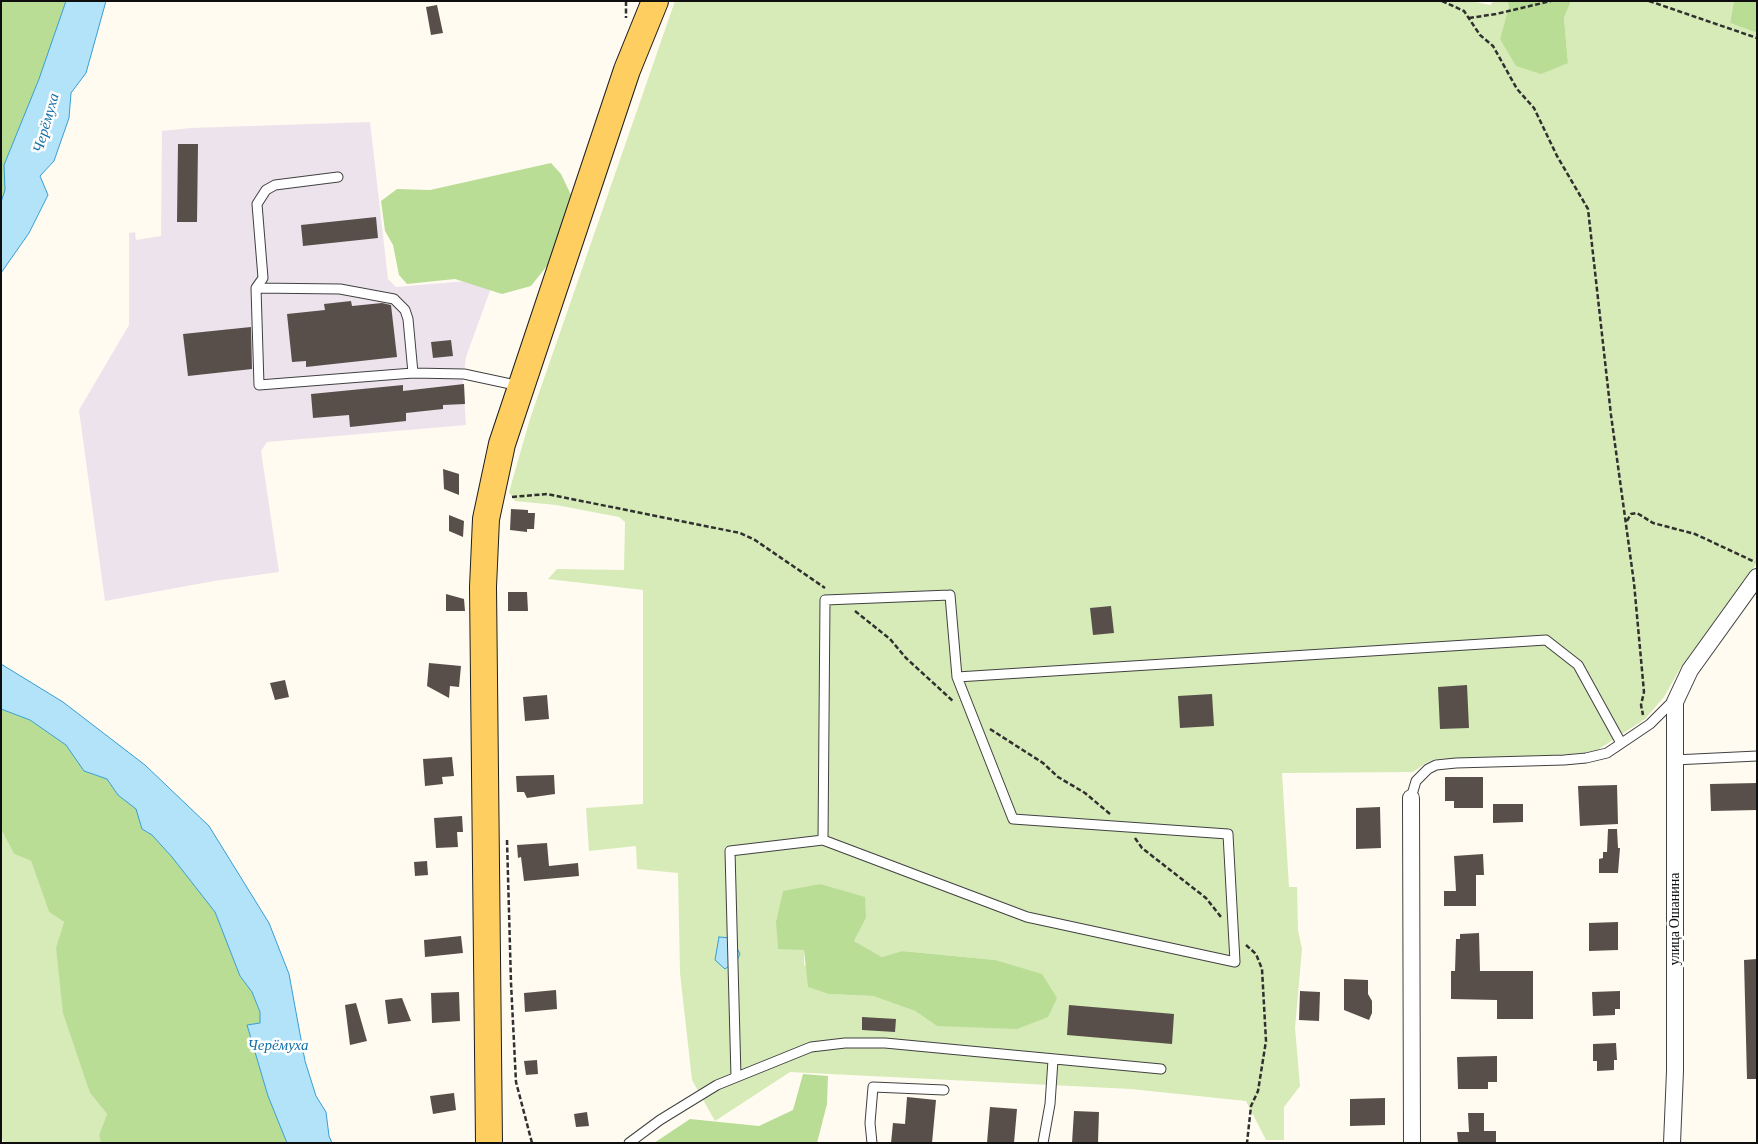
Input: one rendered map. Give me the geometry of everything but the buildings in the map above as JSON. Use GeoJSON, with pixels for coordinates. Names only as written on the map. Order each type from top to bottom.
{"type":"FeatureCollection","features":[{"type":"Feature","properties":{"kind":"main road"},"geometry":{"type":"LineString","coordinates":[[489,1143],[487,1117],[484,536],[488,501],[502,444],[626,70],[655,1]]}},
{"type":"Feature","properties":{"kind":"street","name":"улица Ошанина"},"geometry":{"type":"LineString","coordinates":[[1672,1143],[1675,1071],[1674,717],[1677,696],[1690,670],[1757,578]]}},
{"type":"Feature","properties":{"kind":"street"},"geometry":{"type":"LineString","coordinates":[[1411,798],[1412,1143]]}},
{"type":"Feature","properties":{"kind":"lane"},"geometry":{"type":"LineString","coordinates":[[338,177],[275,185],[261,196],[257,204],[256,214],[262,278],[256,288],[259,385],[413,373],[464,374],[521,386]]}},
{"type":"Feature","properties":{"kind":"lane"},"geometry":{"type":"LineString","coordinates":[[256,288],[340,289],[394,298],[405,310],[408,319],[413,373]]}},
{"type":"Feature","properties":{"kind":"lane"},"geometry":{"type":"LineString","coordinates":[[736,1077],[730,851],[823,840],[1027,917],[1235,962],[1228,834],[1013,819],[957,677],[950,595],[825,600],[823,840]]}},
{"type":"Feature","properties":{"kind":"lane"},"geometry":{"type":"LineString","coordinates":[[957,677],[1546,640],[1578,665],[1622,743]]}},
{"type":"Feature","properties":{"kind":"lane"},"geometry":{"type":"LineString","coordinates":[[1411,798],[1416,781],[1428,769],[1436,765],[1586,758],[1607,753],[1650,724],[1677,696]]}},
{"type":"Feature","properties":{"kind":"lane"},"geometry":{"type":"LineString","coordinates":[[1674,760],[1757,756]]}},
{"type":"Feature","properties":{"kind":"lane"},"geometry":{"type":"LineString","coordinates":[[629,1143],[660,1120],[717,1086],[812,1046],[845,1043],[885,1043],[1053,1060],[1161,1068]]}},
{"type":"Feature","properties":{"kind":"lane"},"geometry":{"type":"LineString","coordinates":[[1042,1143],[1050,1104],[1053,1060]]}},
{"type":"Feature","properties":{"kind":"lane"},"geometry":{"type":"LineString","coordinates":[[872,1143],[870,1123],[873,1087],[944,1090]]}},
{"type":"Feature","properties":{"kind":"path"},"geometry":{"type":"LineString","coordinates":[[1442,1],[1464,11],[1480,35],[1493,46],[1517,89],[1534,108],[1557,156],[1588,209],[1611,415],[1638,625],[1644,692],[1641,705],[1642,713],[1650,724]]}},
{"type":"Feature","properties":{"kind":"path"},"geometry":{"type":"LineString","coordinates":[[1452,1],[1455,6]]}},
{"type":"Feature","properties":{"kind":"path"},"geometry":{"type":"LineString","coordinates":[[1469,18],[1552,1]]}},
{"type":"Feature","properties":{"kind":"path"},"geometry":{"type":"LineString","coordinates":[[1649,1],[1757,38]]}},
{"type":"Feature","properties":{"kind":"path"},"geometry":{"type":"LineString","coordinates":[[505,499],[515,495],[547,494],[740,533],[755,540],[804,572],[819,586],[830,590]]}},
{"type":"Feature","properties":{"kind":"path"},"geometry":{"type":"LineString","coordinates":[[1626,522],[1631,514],[1637,513],[1653,523],[1695,534],[1757,563]]}},
{"type":"Feature","properties":{"kind":"path"},"geometry":{"type":"LineString","coordinates":[[850,608],[890,639],[906,658],[955,703]]}},
{"type":"Feature","properties":{"kind":"path"},"geometry":{"type":"LineString","coordinates":[[983,724],[1043,763],[1058,777],[1085,793],[1113,816]]}},
{"type":"Feature","properties":{"kind":"path"},"geometry":{"type":"LineString","coordinates":[[507,836],[516,1082],[532,1143]]}},
{"type":"Feature","properties":{"kind":"path"},"geometry":{"type":"LineString","coordinates":[[1134,837],[1142,848],[1206,898],[1225,923]]}},
{"type":"Feature","properties":{"kind":"path"},"geometry":{"type":"LineString","coordinates":[[1241,941],[1256,954],[1265,983],[1266,1041],[1258,1090],[1251,1106],[1247,1143]]}},
{"type":"Feature","properties":{"kind":"shaded area"},"geometry":{"type":"Polygon","coordinates":[[[370,122],[388,279],[396,287],[490,279],[491,288],[466,357],[463,382],[466,425],[267,442],[261,451],[279,572],[214,581],[105,601],[79,410],[129,325],[129,233],[135,232],[136,240],[161,236],[162,131],[191,128],[370,122]]]}},
{"type":"Feature","properties":{"kind":"green space"},"geometry":{"type":"Polygon","coordinates":[[[1,1],[66,1],[39,79],[4,165],[5,190],[1,201],[1,1]]]}},
{"type":"Feature","properties":{"kind":"green space"},"geometry":{"type":"Polygon","coordinates":[[[675,1],[1471,1],[1490,5],[1494,1],[1507,1],[1509,6],[1500,40],[1568,63],[1564,18],[1571,1],[1734,1],[1730,23],[1757,33],[1757,563],[1681,667],[1664,697],[1645,719],[1596,751],[1561,755],[1435,759],[1413,772],[1282,773],[1289,887],[1297,887],[1298,930],[1302,949],[1295,1028],[1300,1086],[1284,1107],[1284,1140],[1266,1140],[1246,1101],[1131,1089],[790,1072],[715,1121],[692,1080],[680,973],[678,873],[637,869],[636,846],[589,851],[586,808],[643,804],[643,590],[548,579],[557,569],[624,570],[625,522],[619,517],[556,505],[515,501],[509,492],[530,419],[675,1]],[[820,884],[783,892],[776,921],[804,949],[804,964],[829,994],[873,996],[915,1011],[937,1026],[995,960],[902,951],[882,957],[854,941],[866,918],[820,884]]]}},
{"type":"Feature","properties":{"kind":"green space"},"geometry":{"type":"Polygon","coordinates":[[[1507,1],[1571,1],[1564,18],[1568,63],[1541,74],[1516,66],[1500,39],[1509,6],[1507,1]]]}},
{"type":"Feature","properties":{"kind":"green space"},"geometry":{"type":"Polygon","coordinates":[[[1734,1],[1757,1],[1757,33],[1730,23],[1734,1]]]}},
{"type":"Feature","properties":{"kind":"green space"},"geometry":{"type":"Polygon","coordinates":[[[551,163],[561,174],[571,195],[566,224],[550,262],[531,286],[502,294],[455,279],[407,284],[399,275],[393,245],[385,231],[381,201],[397,189],[430,190],[551,163]]]}},
{"type":"Feature","properties":{"kind":"green space"},"geometry":{"type":"Polygon","coordinates":[[[1,709],[30,720],[66,745],[84,771],[107,779],[118,795],[137,809],[142,829],[152,835],[172,857],[215,912],[240,976],[252,992],[260,1012],[260,1023],[247,1025],[268,1096],[287,1143],[101,1143],[99,1135],[107,1114],[90,1093],[63,1013],[56,947],[64,922],[49,912],[31,861],[14,854],[1,829],[1,709]]]}},
{"type":"Feature","properties":{"kind":"green space"},"geometry":{"type":"Polygon","coordinates":[[[1,829],[14,854],[31,861],[49,912],[64,922],[56,947],[90,1093],[107,1114],[99,1135],[101,1143],[4,1143],[1,1136],[1,829]]]}},
{"type":"Feature","properties":{"kind":"green space"},"geometry":{"type":"Polygon","coordinates":[[[820,884],[865,897],[866,918],[854,941],[882,957],[902,951],[995,960],[1042,974],[1057,998],[1048,1017],[1017,1029],[937,1026],[915,1011],[873,996],[829,994],[808,987],[804,950],[778,949],[776,921],[783,891],[820,884]]]}},
{"type":"Feature","properties":{"kind":"green space"},"geometry":{"type":"Polygon","coordinates":[[[803,1074],[828,1076],[827,1104],[817,1143],[654,1143],[690,1119],[759,1126],[793,1110],[803,1074]]]}},
{"type":"Feature","properties":{"kind":"water","name":"Черёмуха"},"geometry":{"type":"Polygon","coordinates":[[[66,1],[106,1],[86,73],[71,93],[69,118],[54,161],[40,176],[48,195],[29,233],[1,273],[1,202],[5,190],[4,165],[39,79],[66,1]]]}},
{"type":"Feature","properties":{"kind":"water","name":"Черёмуха"},"geometry":{"type":"Polygon","coordinates":[[[1,664],[63,702],[145,765],[209,826],[269,923],[289,974],[305,1061],[316,1096],[326,1112],[329,1136],[332,1143],[287,1143],[268,1096],[247,1025],[260,1023],[260,1012],[252,992],[240,976],[215,912],[172,857],[152,835],[142,829],[136,809],[118,795],[107,779],[84,771],[66,745],[30,720],[1,709],[1,664]]]}},
{"type":"Feature","properties":{"kind":"water"},"geometry":{"type":"Polygon","coordinates":[[[719,937],[732,938],[740,954],[737,960],[725,969],[715,960],[719,937]]]}}]}
